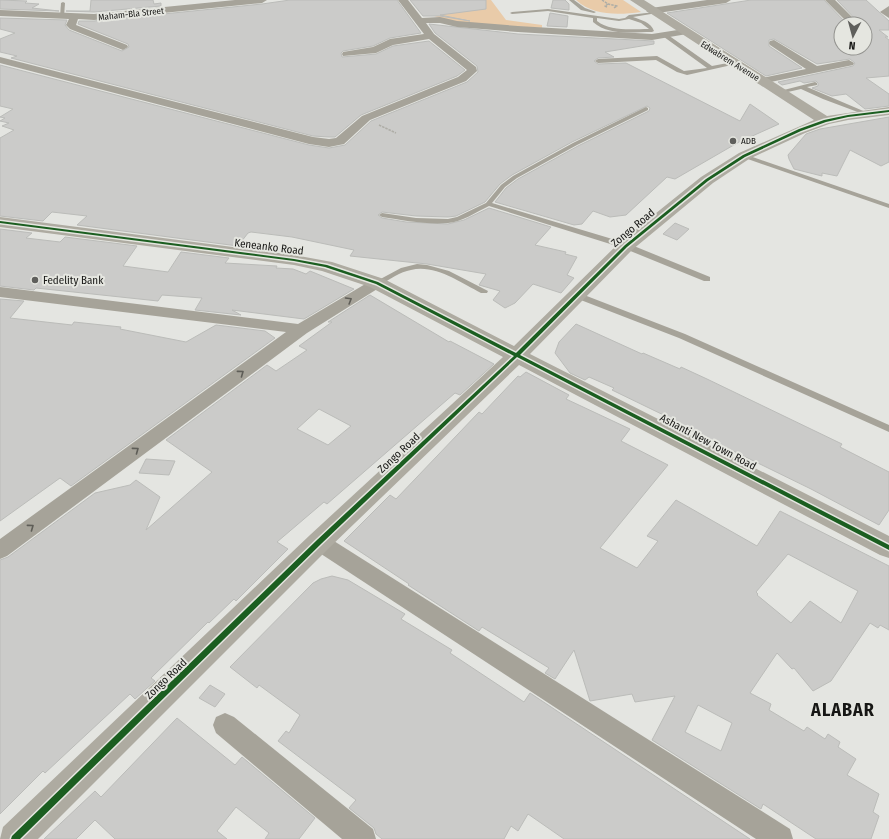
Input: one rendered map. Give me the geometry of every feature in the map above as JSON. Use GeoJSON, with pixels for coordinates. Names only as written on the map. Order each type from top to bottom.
{"type":"FeatureCollection","features":[{"type":"Feature","properties":{"kind":"street","name":"Maham-Bla Street"},"geometry":{"type":"LineString","coordinates":[[0,13],[74,18],[110,16],[262,0]]}},
{"type":"Feature","properties":{"kind":"street"},"geometry":{"type":"LineString","coordinates":[[0,60],[313,141],[329,143],[340,141],[366,118],[462,79],[472,71],[467,63],[431,36],[403,0]]}},
{"type":"Feature","properties":{"kind":"street","name":"Edwabrem Avenue"},"geometry":{"type":"LineString","coordinates":[[636,0],[733,64],[825,121]]}},
{"type":"Feature","properties":{"kind":"street"},"geometry":{"type":"LineString","coordinates":[[653,12],[726,0]]}},
{"type":"Feature","properties":{"kind":"street"},"geometry":{"type":"LineString","coordinates":[[830,0],[846,16]]}},
{"type":"Feature","properties":{"kind":"street"},"geometry":{"type":"LineString","coordinates":[[889,9],[885,12],[889,15]]}},
{"type":"Feature","properties":{"kind":"street"},"geometry":{"type":"LineString","coordinates":[[74,18],[70,24],[73,28],[123,47]]}},
{"type":"Feature","properties":{"kind":"street"},"geometry":{"type":"LineString","coordinates":[[418,21],[436,20],[457,24],[518,29],[652,37],[684,32]]}},
{"type":"Feature","properties":{"kind":"street"},"geometry":{"type":"LineString","coordinates":[[347,54],[376,50],[390,42],[431,36]]}},
{"type":"Feature","properties":{"kind":"street"},"geometry":{"type":"LineString","coordinates":[[774,43],[816,70]]}},
{"type":"Feature","properties":{"kind":"street"},"geometry":{"type":"LineString","coordinates":[[761,81],[849,63]]}},
{"type":"Feature","properties":{"kind":"street","name":"Zongo Road"},"geometry":{"type":"LineString","coordinates":[[15,839],[319,542],[518,354],[626,246],[707,180],[744,156],[800,130],[825,121],[889,110]]}},
{"type":"Feature","properties":{"kind":"street","name":"Keneanko Road"},"geometry":{"type":"LineString","coordinates":[[0,222],[294,260],[326,266],[377,283],[518,354]]}},
{"type":"Feature","properties":{"kind":"street"},"geometry":{"type":"LineString","coordinates":[[0,550],[301,329],[377,283]]}},
{"type":"Feature","properties":{"kind":"street"},"geometry":{"type":"LineString","coordinates":[[0,292],[301,329]]}},
{"type":"Feature","properties":{"kind":"street","name":"Ashanti New Town Road"},"geometry":{"type":"LineString","coordinates":[[518,354],[889,548]]}},
{"type":"Feature","properties":{"kind":"street"},"geometry":{"type":"LineString","coordinates":[[319,542],[780,839]]}},
{"type":"Feature","properties":{"kind":"street"},"geometry":{"type":"LineString","coordinates":[[225,725],[363,839]]}},
{"type":"Feature","properties":{"kind":"lane"},"geometry":{"type":"LineString","coordinates":[[571,0],[583,9],[598,13],[629,17],[643,22],[652,28],[652,31],[633,31],[602,27],[595,21],[595,17]]}},
{"type":"Feature","properties":{"kind":"lane"},"geometry":{"type":"LineString","coordinates":[[62,17],[63,3]]}},
{"type":"Feature","properties":{"kind":"lane"},"geometry":{"type":"LineString","coordinates":[[512,13],[548,10],[619,20],[653,12]]}},
{"type":"Feature","properties":{"kind":"lane"},"geometry":{"type":"LineString","coordinates":[[558,15],[574,18],[588,16]]}},
{"type":"Feature","properties":{"kind":"lane"},"geometry":{"type":"LineString","coordinates":[[619,20],[633,31]]}},
{"type":"Feature","properties":{"kind":"lane"},"geometry":{"type":"LineString","coordinates":[[666,36],[711,68]]}},
{"type":"Feature","properties":{"kind":"lane"},"geometry":{"type":"LineString","coordinates":[[598,61],[651,58],[662,60],[683,72],[733,64]]}},
{"type":"Feature","properties":{"kind":"lane"},"geometry":{"type":"LineString","coordinates":[[779,92],[815,84]]}},
{"type":"Feature","properties":{"kind":"lane"},"geometry":{"type":"LineString","coordinates":[[802,87],[816,96],[838,102],[865,113]]}},
{"type":"Feature","properties":{"kind":"lane"},"geometry":{"type":"LineString","coordinates":[[382,215],[416,220],[448,221],[488,204],[503,186],[515,178],[575,144],[646,109]]}},
{"type":"Feature","properties":{"kind":"lane"},"geometry":{"type":"LineString","coordinates":[[744,156],[889,206]]}},
{"type":"Feature","properties":{"kind":"lane"},"geometry":{"type":"LineString","coordinates":[[488,204],[626,246],[707,279]]}},
{"type":"Feature","properties":{"kind":"lane"},"geometry":{"type":"LineString","coordinates":[[377,283],[409,268],[421,267],[434,268],[484,291]]}},
{"type":"Feature","properties":{"kind":"lane"},"geometry":{"type":"LineString","coordinates":[[576,295],[682,336],[889,429]]}},
{"type":"Feature","properties":{"kind":"path"},"geometry":{"type":"LineString","coordinates":[[602,0],[608,4],[617,6],[610,8],[606,7],[608,4]]}},
{"type":"Feature","properties":{"kind":"shaded area"},"geometry":{"type":"Polygon","coordinates":[[[439,0],[491,0],[506,20],[542,25],[542,28],[453,22],[428,14],[439,0]]]}},
{"type":"Feature","properties":{"kind":"shaded area"},"geometry":{"type":"Polygon","coordinates":[[[576,0],[623,0],[641,12],[615,14],[598,12],[576,0]]]}},
{"type":"Feature","properties":{"kind":"building"},"geometry":{"type":"Polygon","coordinates":[[[0,0],[27,1],[25,3],[39,4],[32,8],[59,11],[0,9],[0,0]]]}},
{"type":"Feature","properties":{"kind":"building"},"geometry":{"type":"Polygon","coordinates":[[[91,0],[153,0],[154,4],[161,3],[161,6],[94,12],[66,11],[90,11],[91,0]]]}},
{"type":"Feature","properties":{"kind":"building"},"geometry":{"type":"Polygon","coordinates":[[[290,0],[397,0],[421,33],[390,38],[373,46],[343,51],[341,53],[342,57],[376,54],[393,46],[429,41],[465,70],[457,76],[361,115],[335,137],[329,137],[313,136],[11,58],[17,56],[0,52],[0,39],[15,33],[0,29],[0,18],[67,20],[65,25],[69,30],[122,51],[129,47],[128,44],[78,24],[79,21],[94,21],[290,0]]]}},
{"type":"Feature","properties":{"kind":"building"},"geometry":{"type":"Polygon","coordinates":[[[410,0],[486,0],[486,9],[440,15],[470,21],[440,16],[423,16],[410,0]]]}},
{"type":"Feature","properties":{"kind":"building"},"geometry":{"type":"Polygon","coordinates":[[[553,0],[565,0],[569,4],[569,10],[551,8],[553,0]]]}},
{"type":"Feature","properties":{"kind":"building"},"geometry":{"type":"Polygon","coordinates":[[[751,0],[824,0],[839,16],[833,16],[833,56],[873,56],[873,16],[852,16],[837,0],[866,0],[889,21],[889,30],[879,30],[888,37],[885,37],[889,40],[889,76],[866,78],[889,94],[889,106],[865,109],[846,94],[832,96],[812,88],[818,86],[816,81],[804,83],[800,81],[782,85],[778,82],[853,66],[855,63],[850,59],[817,64],[774,39],[769,40],[769,46],[802,68],[766,76],[667,13],[751,0]]]}},
{"type":"Feature","properties":{"kind":"building"},"geometry":{"type":"Polygon","coordinates":[[[550,13],[568,16],[567,27],[547,26],[550,13]]]}},
{"type":"Feature","properties":{"kind":"building"},"geometry":{"type":"Polygon","coordinates":[[[429,24],[518,34],[654,41],[654,44],[605,52],[614,57],[598,58],[594,61],[598,64],[626,63],[740,121],[750,104],[779,124],[739,142],[675,179],[667,177],[626,215],[610,217],[593,211],[582,224],[574,225],[495,202],[506,188],[518,179],[578,146],[649,111],[650,108],[647,106],[572,142],[512,175],[500,184],[485,202],[456,216],[416,216],[382,212],[378,215],[382,218],[406,222],[448,224],[464,220],[489,208],[551,227],[535,245],[566,252],[565,254],[577,257],[567,275],[574,278],[561,293],[533,284],[515,303],[505,308],[493,300],[500,291],[479,285],[486,274],[427,264],[350,256],[354,250],[292,237],[251,232],[248,233],[238,246],[77,225],[87,216],[52,212],[43,221],[0,216],[0,138],[14,130],[2,126],[9,123],[0,121],[5,118],[0,117],[13,109],[0,106],[0,65],[309,145],[329,148],[345,145],[371,121],[467,82],[478,72],[477,66],[435,33],[429,24]]]}},
{"type":"Feature","properties":{"kind":"building"},"geometry":{"type":"Polygon","coordinates":[[[889,117],[889,162],[881,166],[850,150],[837,176],[822,173],[822,176],[794,169],[789,159],[788,155],[806,134],[820,129],[889,117]]]}},
{"type":"Feature","properties":{"kind":"building"},"geometry":{"type":"Polygon","coordinates":[[[675,223],[689,229],[677,240],[663,234],[675,223]]]}},
{"type":"Feature","properties":{"kind":"building"},"geometry":{"type":"Polygon","coordinates":[[[0,229],[32,233],[26,238],[60,242],[65,237],[137,246],[123,266],[168,272],[181,252],[229,258],[225,263],[277,266],[276,268],[293,269],[306,274],[310,271],[354,289],[304,319],[232,310],[241,315],[195,310],[202,298],[162,295],[158,301],[36,288],[34,290],[0,286],[0,229]]]}},
{"type":"Feature","properties":{"kind":"building"},"geometry":{"type":"Polygon","coordinates":[[[370,295],[449,342],[450,341],[494,364],[460,395],[455,393],[327,504],[324,502],[277,542],[288,549],[236,601],[234,599],[209,623],[208,622],[151,678],[155,681],[135,699],[130,694],[45,773],[43,771],[0,814],[0,560],[8,557],[95,493],[130,485],[136,480],[160,497],[146,530],[212,472],[166,440],[267,365],[276,371],[307,350],[299,346],[332,322],[328,322],[370,295]],[[319,409],[297,429],[328,445],[351,426],[319,409]]]}},
{"type":"Feature","properties":{"kind":"building"},"geometry":{"type":"Polygon","coordinates":[[[0,299],[24,301],[10,318],[72,325],[74,322],[121,327],[120,329],[186,342],[216,325],[265,331],[275,338],[71,486],[60,478],[0,521],[0,299]]]}},
{"type":"Feature","properties":{"kind":"building"},"geometry":{"type":"Polygon","coordinates":[[[576,324],[642,354],[643,353],[680,369],[681,367],[842,444],[840,447],[889,472],[889,510],[879,525],[811,489],[612,390],[614,388],[589,377],[585,380],[570,373],[555,353],[559,342],[576,324]]]}},
{"type":"Feature","properties":{"kind":"building"},"geometry":{"type":"Polygon","coordinates":[[[526,372],[569,395],[566,399],[630,429],[621,441],[668,465],[600,548],[637,568],[658,541],[647,536],[676,500],[757,546],[780,511],[889,566],[889,630],[880,625],[878,628],[870,623],[831,681],[813,691],[794,668],[792,669],[777,653],[750,693],[771,704],[769,710],[804,731],[807,727],[825,739],[828,734],[840,742],[838,747],[856,759],[847,775],[879,794],[873,812],[879,816],[871,839],[816,839],[763,804],[761,809],[652,740],[675,696],[635,702],[632,694],[590,701],[574,650],[555,679],[545,673],[549,668],[482,627],[479,631],[344,541],[390,495],[396,499],[479,412],[482,414],[518,376],[520,377],[526,372]],[[788,554],[756,592],[758,594],[757,595],[791,623],[810,601],[841,623],[858,591],[788,554]],[[698,705],[685,732],[721,751],[732,723],[698,705]]]}},
{"type":"Feature","properties":{"kind":"building"},"geometry":{"type":"Polygon","coordinates":[[[146,459],[175,461],[169,475],[139,473],[146,459]]]}},
{"type":"Feature","properties":{"kind":"building"},"geometry":{"type":"Polygon","coordinates":[[[332,576],[348,580],[405,614],[401,619],[452,650],[450,653],[524,702],[530,693],[750,839],[564,839],[528,814],[518,831],[511,826],[504,839],[382,839],[376,834],[374,828],[349,808],[356,800],[278,741],[286,731],[289,733],[300,715],[259,685],[257,688],[230,667],[313,583],[332,576]]]}},
{"type":"Feature","properties":{"kind":"building"},"geometry":{"type":"Polygon","coordinates":[[[210,685],[225,694],[215,707],[199,698],[210,685]]]}},
{"type":"Feature","properties":{"kind":"building"},"geometry":{"type":"Polygon","coordinates":[[[177,718],[235,765],[242,757],[315,818],[299,839],[265,839],[269,833],[236,807],[217,831],[227,839],[115,839],[95,820],[76,839],[44,839],[95,791],[101,797],[177,718]]]}},
{"type":"Feature","properties":{"kind":"cycle path"},"geometry":{"type":"LineString","coordinates":[[15,839],[319,542],[518,354],[626,246],[707,180],[744,156],[800,130],[825,121],[848,116],[889,111]]}},
{"type":"Feature","properties":{"kind":"cycle path"},"geometry":{"type":"LineString","coordinates":[[0,222],[294,260],[326,266],[377,283],[889,548]]}},
{"type":"Feature","properties":{"kind":"place","name":"ADB"},"geometry":{"type":"Point","coordinates":[733,141]}},
{"type":"Feature","properties":{"kind":"place","name":"Fedelity Bank"},"geometry":{"type":"Point","coordinates":[35,280]}},
{"type":"Feature","properties":{"kind":"district","name":"ALABAR"},"geometry":{"type":"Point","coordinates":[843,710]}}]}
